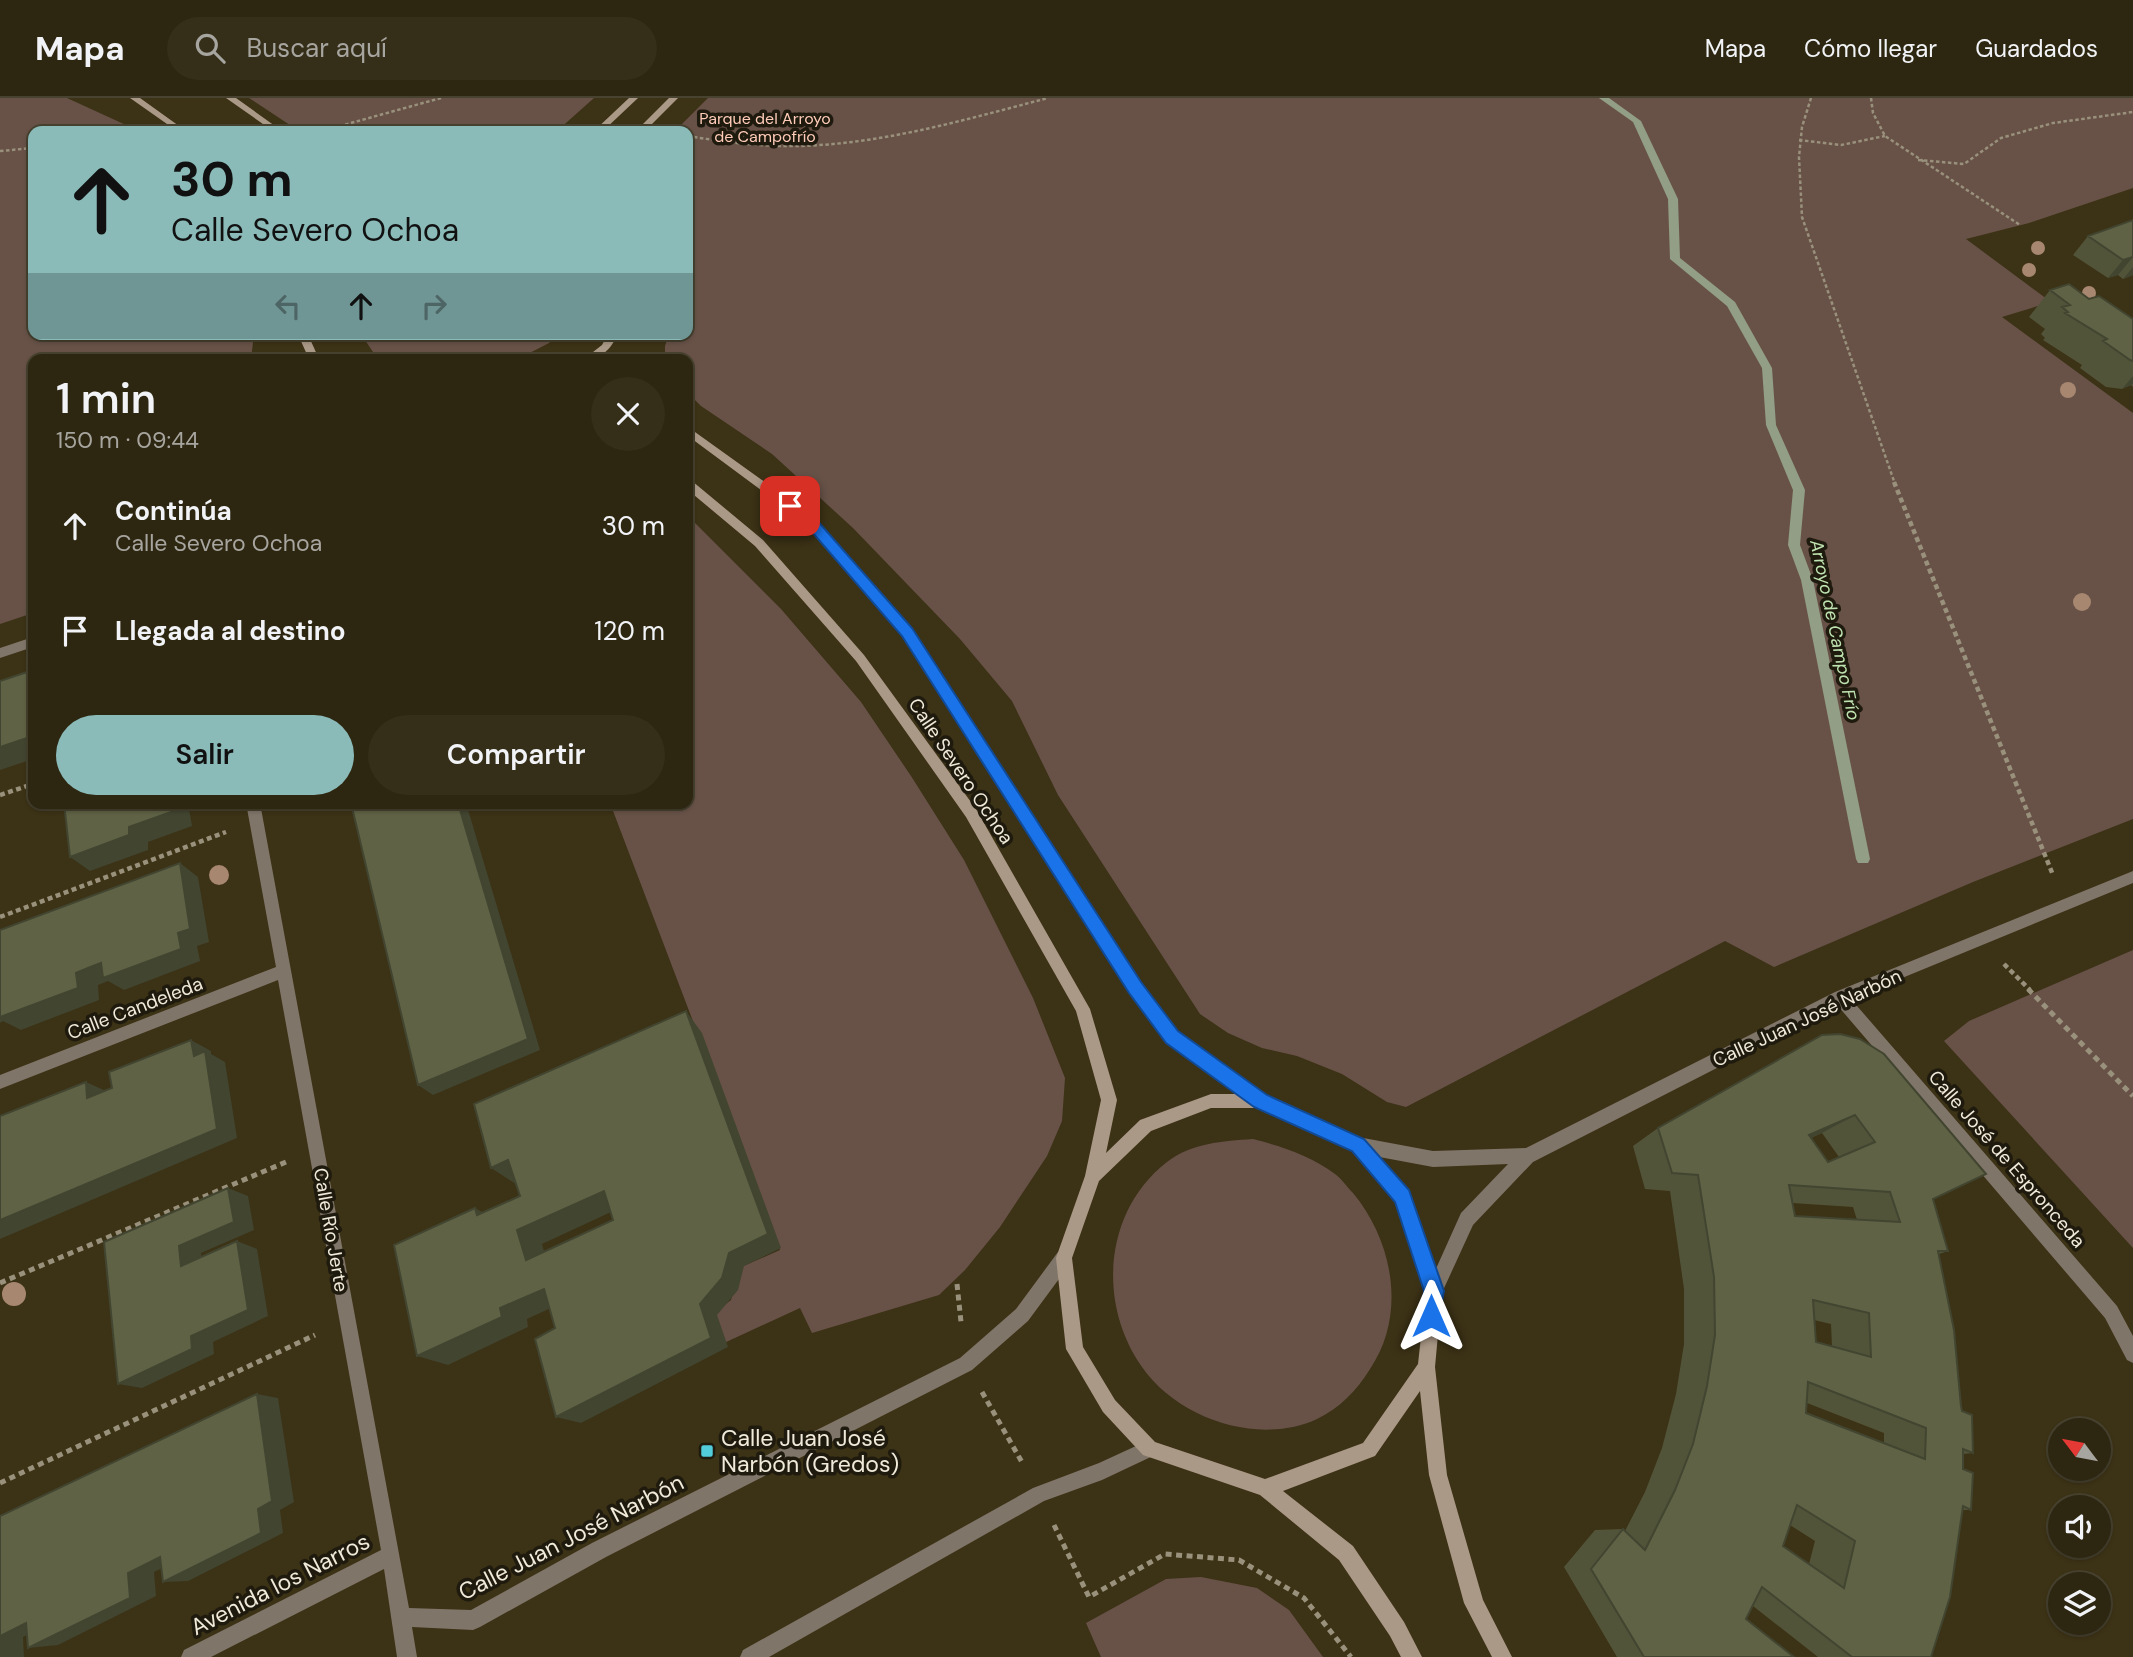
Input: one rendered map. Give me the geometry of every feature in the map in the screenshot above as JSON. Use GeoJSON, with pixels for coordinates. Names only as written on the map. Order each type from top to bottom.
{"type":"FeatureCollection","features":[{"type":"Feature","properties":{"kind":"main road"},"geometry":{"type":"LineString","coordinates":[[134,98],[175,126]]}},
{"type":"Feature","properties":{"kind":"main road"},"geometry":{"type":"LineString","coordinates":[[230,98],[271,126]]}},
{"type":"Feature","properties":{"kind":"main road"},"geometry":{"type":"LineString","coordinates":[[603,126],[634,98]]}},
{"type":"Feature","properties":{"kind":"main road"},"geometry":{"type":"LineString","coordinates":[[645,126],[674,98]]}},
{"type":"Feature","properties":{"kind":"main road"},"geometry":{"type":"LineString","coordinates":[[596,354],[606,347],[610,340]]}},
{"type":"Feature","properties":{"kind":"main road"},"geometry":{"type":"LineString","coordinates":[[606,347],[611,354]]}},
{"type":"Feature","properties":{"kind":"main road","name":"Calle Severo Ochoa"},"geometry":{"type":"LineString","coordinates":[[693,435],[811,521],[907,632],[1135,987],[1172,1037],[1261,1101]]}},
{"type":"Feature","properties":{"kind":"main road","name":"Calle Severo Ochoa"},"geometry":{"type":"LineString","coordinates":[[693,488],[758,543],[860,658],[971,813],[1083,1009],[1109,1100],[1093,1177],[1064,1258]]}},
{"type":"Feature","properties":{"kind":"main road"},"geometry":{"type":"LineString","coordinates":[[1093,1177],[1146,1125],[1211,1101],[1261,1101],[1358,1145],[1403,1197],[1434,1291],[1426,1367],[1438,1475],[1474,1603],[1502,1657]]}},
{"type":"Feature","properties":{"kind":"main road"},"geometry":{"type":"LineString","coordinates":[[1064,1258],[1075,1349],[1109,1406],[1149,1449],[1265,1488],[1346,1553],[1397,1629],[1412,1657]]}},
{"type":"Feature","properties":{"kind":"main road"},"geometry":{"type":"LineString","coordinates":[[1265,1488],[1369,1450],[1426,1367]]}},
{"type":"Feature","properties":{"kind":"street"},"geometry":{"type":"LineString","coordinates":[[0,653],[28,644]]}},
{"type":"Feature","properties":{"kind":"street","name":"Calle Río Jerte"},"geometry":{"type":"LineString","coordinates":[[254,809],[391,1555],[407,1657]]}},
{"type":"Feature","properties":{"kind":"street","name":"Calle Juan José Narbón"},"geometry":{"type":"LineString","coordinates":[[1434,1291],[1467,1219],[1527,1156],[1840,997],[2133,877]]}},
{"type":"Feature","properties":{"kind":"street","name":"Calle Candeleda"},"geometry":{"type":"LineString","coordinates":[[0,1082],[284,971]]}},
{"type":"Feature","properties":{"kind":"street","name":"Calle José de Espronceda"},"geometry":{"type":"LineString","coordinates":[[1840,997],[2111,1312],[2133,1354]]}},
{"type":"Feature","properties":{"kind":"street","name":"Calle Juan José Narbón"},"geometry":{"type":"LineString","coordinates":[[1358,1145],[1433,1159],[1527,1156]]}},
{"type":"Feature","properties":{"kind":"street","name":"Calle Juan José Narbón"},"geometry":{"type":"LineString","coordinates":[[400,1617],[473,1620],[599,1550],[966,1364],[1022,1315],[1064,1258]]}},
{"type":"Feature","properties":{"kind":"street"},"geometry":{"type":"LineString","coordinates":[[750,1657],[1039,1494],[1102,1471],[1149,1449]]}},
{"type":"Feature","properties":{"kind":"street","name":"Avenida los Narros"},"geometry":{"type":"LineString","coordinates":[[191,1657],[391,1555]]}},
{"type":"Feature","properties":{"kind":"path"},"geometry":{"type":"LineString","coordinates":[[340,126],[441,98]]}},
{"type":"Feature","properties":{"kind":"path"},"geometry":{"type":"LineString","coordinates":[[693,137],[716,143],[780,148],[832,146],[905,134],[1048,98]]}},
{"type":"Feature","properties":{"kind":"path"},"geometry":{"type":"LineString","coordinates":[[1811,98],[1799,140],[1797,179],[1802,217],[1894,482],[2065,905]]}},
{"type":"Feature","properties":{"kind":"path"},"geometry":{"type":"LineString","coordinates":[[1871,98],[1873,113],[1885,136],[2020,225]]}},
{"type":"Feature","properties":{"kind":"path"},"geometry":{"type":"LineString","coordinates":[[1918,160],[1964,164],[2001,138],[2053,123],[2133,112]]}},
{"type":"Feature","properties":{"kind":"path"},"geometry":{"type":"LineString","coordinates":[[1799,140],[1841,145],[1885,136]]}},
{"type":"Feature","properties":{"kind":"path"},"geometry":{"type":"LineString","coordinates":[[0,150],[28,148]]}},
{"type":"Feature","properties":{"kind":"path"},"geometry":{"type":"LineString","coordinates":[[0,795],[28,786]]}},
{"type":"Feature","properties":{"kind":"path"},"geometry":{"type":"LineString","coordinates":[[0,916],[256,821]]}},
{"type":"Feature","properties":{"kind":"path"},"geometry":{"type":"LineString","coordinates":[[1980,940],[2133,1096]]}},
{"type":"Feature","properties":{"kind":"path"},"geometry":{"type":"LineString","coordinates":[[0,1283],[317,1149]]}},
{"type":"Feature","properties":{"kind":"path"},"geometry":{"type":"LineString","coordinates":[[957,1284],[966,1364],[1039,1494],[1089,1597],[1165,1554],[1239,1560],[1304,1598],[1351,1657]]}},
{"type":"Feature","properties":{"kind":"path"},"geometry":{"type":"LineString","coordinates":[[0,1483],[348,1319]]}},
{"type":"Feature","properties":{"kind":"green space"},"geometry":{"type":"Polygon","coordinates":[[[0,98],[67,98],[128,126],[28,126],[28,340],[253,340],[252,354],[28,354],[28,615],[0,624],[0,98]]]}},
{"type":"Feature","properties":{"kind":"green space"},"geometry":{"type":"Polygon","coordinates":[[[249,98],[594,98],[563,126],[291,126],[249,98]]]}},
{"type":"Feature","properties":{"kind":"green space","name":"Parque del Arroyo de Campofrío"},"geometry":{"type":"Polygon","coordinates":[[[708,98],[2133,98],[2133,188],[2029,223],[1966,239],[2051,302],[2002,317],[2133,413],[2133,819],[1973,882],[1774,967],[1725,941],[1406,1107],[1387,1102],[1342,1074],[1297,1056],[1262,1048],[1228,1033],[1200,1014],[1058,795],[1012,701],[960,639],[853,528],[772,454],[693,398],[693,354],[665,354],[667,340],[693,340],[693,126],[680,126],[708,98]]]}},
{"type":"Feature","properties":{"kind":"green space"},"geometry":{"type":"Polygon","coordinates":[[[365,340],[552,340],[528,354],[374,354],[365,340]]]}},
{"type":"Feature","properties":{"kind":"green space"},"geometry":{"type":"Polygon","coordinates":[[[693,521],[781,609],[861,702],[911,776],[964,860],[1033,998],[1065,1078],[1062,1121],[1047,1156],[1000,1227],[965,1270],[939,1295],[812,1333],[800,1308],[724,1343],[712,1315],[731,1300],[739,1268],[780,1250],[612,809],[693,809],[693,521]]]}},
{"type":"Feature","properties":{"kind":"green space"},"geometry":{"type":"Polygon","coordinates":[[[2133,950],[2133,1248],[1944,1041],[1969,1021],[2133,950]]]}},
{"type":"Feature","properties":{"kind":"green space"},"geometry":{"type":"Polygon","coordinates":[[[1253,1139],[1306,1157],[1340,1178],[1367,1212],[1378,1233],[1390,1279],[1389,1325],[1382,1348],[1359,1384],[1347,1398],[1325,1415],[1294,1427],[1270,1430],[1221,1423],[1176,1401],[1157,1385],[1142,1367],[1128,1342],[1118,1315],[1114,1287],[1114,1259],[1120,1232],[1130,1206],[1146,1182],[1167,1162],[1186,1151],[1219,1142],[1253,1139]]]}},
{"type":"Feature","properties":{"kind":"green space"},"geometry":{"type":"Polygon","coordinates":[[[1201,1577],[1257,1588],[1289,1610],[1323,1657],[1101,1657],[1086,1623],[1166,1579],[1201,1577]]]}},
{"type":"Feature","properties":{"kind":"building"},"geometry":{"type":"Polygon","coordinates":[[[2133,220],[2133,257],[2123,260],[2088,236],[2133,220]]]}},
{"type":"Feature","properties":{"kind":"building"},"geometry":{"type":"Polygon","coordinates":[[[2069,284],[2089,299],[2099,296],[2133,319],[2133,361],[2103,341],[2107,339],[2065,313],[2068,312],[2062,307],[2070,305],[2050,290],[2069,284]]]}},
{"type":"Feature","properties":{"kind":"building"},"geometry":{"type":"Polygon","coordinates":[[[28,672],[28,738],[0,747],[0,681],[28,672]]]}},
{"type":"Feature","properties":{"kind":"building"},"geometry":{"type":"Polygon","coordinates":[[[65,809],[174,809],[129,827],[129,835],[70,857],[65,809]]]}},
{"type":"Feature","properties":{"kind":"building"},"geometry":{"type":"Polygon","coordinates":[[[352,809],[460,809],[528,1039],[418,1085],[352,809]]]}},
{"type":"Feature","properties":{"kind":"building"},"geometry":{"type":"Polygon","coordinates":[[[180,863],[190,929],[178,933],[181,949],[103,978],[101,963],[76,973],[78,988],[0,1017],[0,930],[180,863]]]}},
{"type":"Feature","properties":{"kind":"building"},"geometry":{"type":"Polygon","coordinates":[[[686,1011],[768,1234],[729,1253],[722,1278],[700,1304],[711,1338],[556,1417],[535,1339],[555,1328],[544,1289],[500,1308],[502,1317],[417,1356],[394,1245],[475,1208],[477,1215],[520,1196],[508,1160],[491,1168],[474,1104],[686,1011]],[[604,1191],[517,1230],[526,1260],[613,1220],[604,1191]]]}},
{"type":"Feature","properties":{"kind":"building"},"geometry":{"type":"Polygon","coordinates":[[[1840,1034],[1860,1039],[1884,1054],[1986,1174],[1933,1199],[1948,1251],[1938,1251],[1954,1330],[1961,1406],[1962,1411],[1972,1415],[1973,1453],[1963,1449],[1963,1469],[1973,1473],[1971,1510],[1963,1506],[1950,1597],[1931,1657],[1852,1657],[1762,1587],[1746,1619],[1794,1657],[1644,1657],[1591,1569],[1623,1529],[1645,1550],[1675,1490],[1693,1444],[1707,1386],[1715,1335],[1714,1277],[1698,1175],[1672,1173],[1658,1128],[1822,1035],[1840,1034]],[[1855,1115],[1809,1135],[1828,1162],[1875,1142],[1855,1115]],[[1789,1185],[1795,1216],[1900,1222],[1890,1192],[1789,1185]],[[1813,1300],[1816,1342],[1871,1357],[1869,1313],[1813,1300]],[[1808,1382],[1806,1413],[1925,1459],[1926,1428],[1808,1382]],[[1797,1505],[1783,1546],[1844,1588],[1855,1541],[1797,1505]]]}},
{"type":"Feature","properties":{"kind":"building"},"geometry":{"type":"Polygon","coordinates":[[[191,1040],[194,1056],[205,1051],[217,1129],[0,1220],[0,1116],[86,1082],[87,1098],[112,1088],[109,1072],[191,1040]]]}},
{"type":"Feature","properties":{"kind":"building"},"geometry":{"type":"Polygon","coordinates":[[[228,1188],[234,1222],[179,1246],[181,1266],[237,1241],[248,1310],[191,1336],[192,1349],[118,1384],[104,1242],[228,1188]]]}},
{"type":"Feature","properties":{"kind":"building"},"geometry":{"type":"Polygon","coordinates":[[[257,1394],[272,1501],[258,1509],[261,1533],[163,1582],[160,1557],[128,1573],[130,1598],[28,1648],[26,1623],[0,1636],[0,1516],[257,1394]]]}},
{"type":"Feature","properties":{"kind":"waterway","name":"Arroyo de Campo Frío"},"geometry":{"type":"LineString","coordinates":[[1603,98],[1637,121],[1673,199],[1675,259],[1731,304],[1767,368],[1771,425],[1799,490],[1794,545],[1807,580],[1863,859]]}},
{"type":"Feature","properties":{"kind":"place","name":"Calle Juan José Narbón (Gredos)"},"geometry":{"type":"Point","coordinates":[707,1451]}},
{"type":"Feature","properties":{"kind":"route"},"geometry":{"type":"LineString","coordinates":[[790,506],[811,521],[907,632],[1135,987],[1172,1037],[1261,1101],[1358,1145],[1403,1197],[1434,1291],[1431,1316]]}}]}
